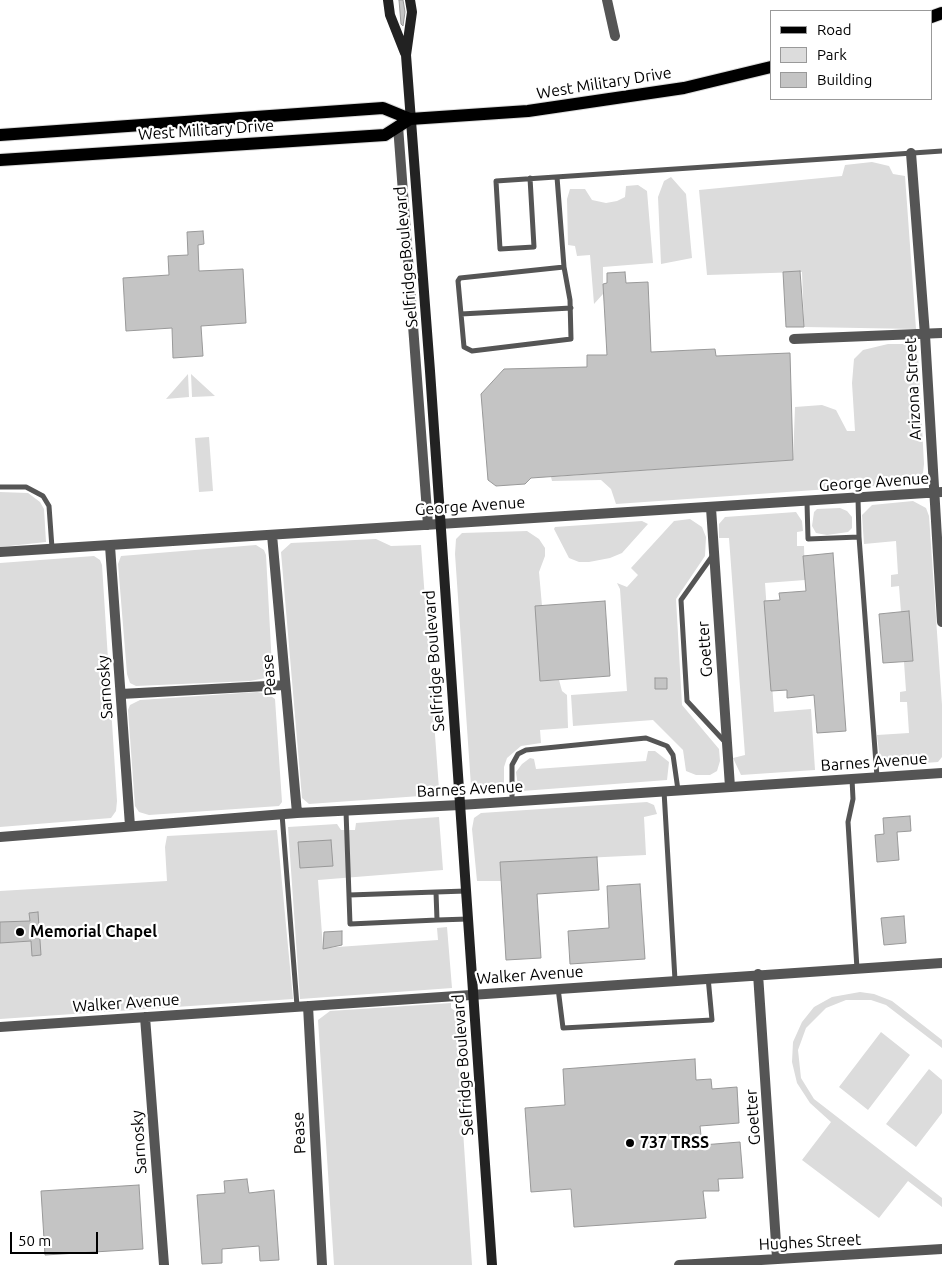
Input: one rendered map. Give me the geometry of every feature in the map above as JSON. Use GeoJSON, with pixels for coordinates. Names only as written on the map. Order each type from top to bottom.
{"type":"FeatureCollection","features":[{"type":"Feature","properties":{"kind":"main road","name":"West Military Drive"},"geometry":{"type":"LineString","coordinates":[[0,135],[383,108],[410,119],[528,111],[684,88],[770,68]]}},
{"type":"Feature","properties":{"kind":"main road","name":"West Military Drive"},"geometry":{"type":"LineString","coordinates":[[0,160],[385,135],[410,119]]}},
{"type":"Feature","properties":{"kind":"street","name":"Selfridge Boulevard"},"geometry":{"type":"LineString","coordinates":[[388,0],[390,15],[406,55]]}},
{"type":"Feature","properties":{"kind":"street","name":"Selfridge Boulevard"},"geometry":{"type":"LineString","coordinates":[[410,0],[412,12],[406,55],[410,119],[429,362],[492,1265]]}},
{"type":"Feature","properties":{"kind":"street"},"geometry":{"type":"LineString","coordinates":[[607,0],[614,36]]}},
{"type":"Feature","properties":{"kind":"street"},"geometry":{"type":"LineString","coordinates":[[398,126],[428,524]]}},
{"type":"Feature","properties":{"kind":"street","name":"Arizona Street"},"geometry":{"type":"LineString","coordinates":[[911,153],[938,492],[942,622]]}},
{"type":"Feature","properties":{"kind":"street"},"geometry":{"type":"LineString","coordinates":[[794,339],[942,333]]}},
{"type":"Feature","properties":{"kind":"street","name":"George Avenue"},"geometry":{"type":"LineString","coordinates":[[0,552],[807,502],[938,492]]}},
{"type":"Feature","properties":{"kind":"street","name":"Goetter"},"geometry":{"type":"LineString","coordinates":[[711,508],[730,787]]}},
{"type":"Feature","properties":{"kind":"street","name":"Pease"},"geometry":{"type":"LineString","coordinates":[[272,535],[297,813]]}},
{"type":"Feature","properties":{"kind":"street","name":"Sarnosky"},"geometry":{"type":"LineString","coordinates":[[110,546],[130,826]]}},
{"type":"Feature","properties":{"kind":"street"},"geometry":{"type":"LineString","coordinates":[[121,694],[285,685]]}},
{"type":"Feature","properties":{"kind":"street","name":"Barnes Avenue"},"geometry":{"type":"LineString","coordinates":[[0,837],[282,814],[512,802],[942,773]]}},
{"type":"Feature","properties":{"kind":"street","name":"Walker Avenue"},"geometry":{"type":"LineString","coordinates":[[0,1027],[708,977],[942,963]]}},
{"type":"Feature","properties":{"kind":"street","name":"Goetter"},"geometry":{"type":"LineString","coordinates":[[758,974],[777,1258]]}},
{"type":"Feature","properties":{"kind":"street","name":"Pease"},"geometry":{"type":"LineString","coordinates":[[308,1006],[321,1262]]}},
{"type":"Feature","properties":{"kind":"street","name":"Sarnosky"},"geometry":{"type":"LineString","coordinates":[[145,1017],[164,1265]]}},
{"type":"Feature","properties":{"kind":"street","name":"Hughes Street"},"geometry":{"type":"LineString","coordinates":[[679,1265],[777,1258],[812,1262],[942,1249]]}},
{"type":"Feature","properties":{"kind":"lane"},"geometry":{"type":"LineString","coordinates":[[530,178],[534,247],[500,249],[496,181],[530,178],[942,151]]}},
{"type":"Feature","properties":{"kind":"lane"},"geometry":{"type":"LineString","coordinates":[[557,177],[564,267],[571,308],[572,334],[568,341],[472,351],[464,347],[458,281],[462,277],[564,267]]}},
{"type":"Feature","properties":{"kind":"lane"},"geometry":{"type":"LineString","coordinates":[[461,314],[571,308]]}},
{"type":"Feature","properties":{"kind":"lane"},"geometry":{"type":"LineString","coordinates":[[0,487],[26,487],[42,496],[49,506],[52,548]]}},
{"type":"Feature","properties":{"kind":"lane"},"geometry":{"type":"LineString","coordinates":[[858,498],[858,537],[877,777]]}},
{"type":"Feature","properties":{"kind":"lane"},"geometry":{"type":"LineString","coordinates":[[807,502],[808,538],[858,537]]}},
{"type":"Feature","properties":{"kind":"lane"},"geometry":{"type":"LineString","coordinates":[[713,555],[681,600],[687,701],[726,744]]}},
{"type":"Feature","properties":{"kind":"lane"},"geometry":{"type":"LineString","coordinates":[[512,802],[512,765],[518,754],[526,750],[646,738],[668,746],[673,755],[678,790]]}},
{"type":"Feature","properties":{"kind":"lane"},"geometry":{"type":"LineString","coordinates":[[852,779],[853,799],[848,822],[857,969]]}},
{"type":"Feature","properties":{"kind":"lane"},"geometry":{"type":"LineString","coordinates":[[664,791],[674,980]]}},
{"type":"Feature","properties":{"kind":"lane"},"geometry":{"type":"LineString","coordinates":[[346,811],[350,924],[468,919]]}},
{"type":"Feature","properties":{"kind":"lane"},"geometry":{"type":"LineString","coordinates":[[282,814],[297,1007]]}},
{"type":"Feature","properties":{"kind":"lane"},"geometry":{"type":"LineString","coordinates":[[349,896],[466,891]]}},
{"type":"Feature","properties":{"kind":"lane"},"geometry":{"type":"LineString","coordinates":[[436,892],[437,920]]}},
{"type":"Feature","properties":{"kind":"lane"},"geometry":{"type":"LineString","coordinates":[[558,988],[563,1028],[712,1020],[708,977]]}},
{"type":"Feature","properties":{"kind":"green space"},"geometry":{"type":"Polygon","coordinates":[[[872,162],[889,166],[893,174],[905,176],[916,329],[804,327],[802,272],[707,275],[699,190],[842,176],[845,165],[872,162]]]}},
{"type":"Feature","properties":{"kind":"green space"},"geometry":{"type":"Polygon","coordinates":[[[671,177],[686,194],[692,258],[661,264],[658,197],[664,181],[671,177]]]}},
{"type":"Feature","properties":{"kind":"green space"},"geometry":{"type":"Polygon","coordinates":[[[638,185],[647,191],[653,263],[603,267],[603,294],[594,304],[590,255],[577,256],[575,246],[568,245],[567,199],[570,189],[585,189],[592,200],[606,203],[625,197],[626,186],[638,185]]]}},
{"type":"Feature","properties":{"kind":"green space"},"geometry":{"type":"Polygon","coordinates":[[[888,344],[903,344],[912,348],[918,354],[924,464],[923,473],[915,483],[616,504],[611,489],[601,480],[552,481],[551,477],[793,460],[795,407],[822,405],[836,410],[847,431],[855,431],[852,383],[854,359],[863,350],[888,344]]]}},
{"type":"Feature","properties":{"kind":"green space"},"geometry":{"type":"Polygon","coordinates":[[[188,374],[189,397],[166,399],[188,374]]]}},
{"type":"Feature","properties":{"kind":"green space"},"geometry":{"type":"Polygon","coordinates":[[[191,374],[215,396],[192,397],[191,374]]]}},
{"type":"Feature","properties":{"kind":"green space"},"geometry":{"type":"Polygon","coordinates":[[[209,437],[213,491],[199,492],[195,438],[209,437]]]}},
{"type":"Feature","properties":{"kind":"green space"},"geometry":{"type":"Polygon","coordinates":[[[0,492],[28,493],[40,502],[44,509],[46,542],[0,547],[0,492]]]}},
{"type":"Feature","properties":{"kind":"green space"},"geometry":{"type":"Polygon","coordinates":[[[913,501],[926,508],[929,516],[942,705],[942,757],[938,762],[885,766],[880,761],[877,735],[909,733],[907,702],[900,702],[900,692],[906,691],[904,662],[913,661],[909,612],[901,612],[899,586],[891,587],[891,575],[898,574],[896,541],[864,544],[862,515],[872,505],[913,501]]]}},
{"type":"Feature","properties":{"kind":"green space"},"geometry":{"type":"Polygon","coordinates":[[[840,508],[847,511],[852,517],[852,528],[848,532],[827,535],[816,533],[812,526],[814,512],[817,509],[840,508]]]}},
{"type":"Feature","properties":{"kind":"green space"},"geometry":{"type":"Polygon","coordinates":[[[796,512],[802,521],[803,531],[797,532],[797,546],[804,546],[805,580],[765,583],[774,712],[811,709],[815,770],[741,775],[733,758],[745,755],[729,538],[719,538],[719,524],[725,517],[796,512]]]}},
{"type":"Feature","properties":{"kind":"green space"},"geometry":{"type":"Polygon","coordinates":[[[690,519],[702,527],[706,537],[705,556],[676,599],[682,705],[719,749],[720,761],[717,771],[710,775],[696,775],[686,771],[683,750],[653,720],[573,726],[571,695],[627,691],[620,589],[617,583],[627,587],[638,575],[631,568],[674,521],[690,519]]]}},
{"type":"Feature","properties":{"kind":"green space"},"geometry":{"type":"Polygon","coordinates":[[[642,521],[648,524],[622,553],[610,558],[589,562],[579,562],[569,558],[554,529],[555,527],[642,521]]]}},
{"type":"Feature","properties":{"kind":"green space"},"geometry":{"type":"Polygon","coordinates":[[[527,531],[539,539],[545,548],[545,556],[539,572],[542,606],[540,681],[559,680],[562,691],[567,695],[568,728],[540,730],[541,743],[521,746],[507,758],[504,767],[504,785],[501,791],[479,792],[471,786],[455,554],[456,539],[462,533],[527,531]]]}},
{"type":"Feature","properties":{"kind":"green space"},"geometry":{"type":"Polygon","coordinates":[[[376,539],[391,546],[421,545],[439,789],[434,795],[309,804],[302,798],[281,552],[291,543],[376,539]]]}},
{"type":"Feature","properties":{"kind":"green space"},"geometry":{"type":"Polygon","coordinates":[[[256,545],[264,550],[266,555],[272,667],[266,678],[250,681],[136,686],[130,683],[127,674],[118,564],[121,556],[256,545]]]}},
{"type":"Feature","properties":{"kind":"green space"},"geometry":{"type":"Polygon","coordinates":[[[94,556],[100,560],[102,565],[117,801],[116,811],[111,818],[0,827],[0,563],[94,556]]]}},
{"type":"Feature","properties":{"kind":"green space"},"geometry":{"type":"Polygon","coordinates":[[[257,692],[268,694],[275,699],[282,802],[279,806],[149,815],[139,812],[135,806],[128,710],[130,705],[140,700],[257,692]]]}},
{"type":"Feature","properties":{"kind":"green space"},"geometry":{"type":"Polygon","coordinates":[[[648,751],[655,751],[669,762],[667,780],[522,791],[518,786],[516,772],[530,758],[534,759],[536,769],[646,761],[648,751]]]}},
{"type":"Feature","properties":{"kind":"green space"},"geometry":{"type":"Polygon","coordinates":[[[647,802],[654,805],[657,814],[644,817],[646,855],[501,862],[501,881],[477,881],[472,829],[474,818],[481,813],[647,802]]]}},
{"type":"Feature","properties":{"kind":"green space"},"geometry":{"type":"Polygon","coordinates":[[[439,817],[443,870],[318,880],[323,948],[438,940],[437,928],[447,927],[452,988],[300,999],[288,827],[337,824],[341,830],[355,830],[356,823],[439,817]]]}},
{"type":"Feature","properties":{"kind":"green space"},"geometry":{"type":"Polygon","coordinates":[[[277,830],[293,999],[0,1019],[0,891],[167,881],[165,847],[167,836],[277,830]]]}},
{"type":"Feature","properties":{"kind":"green space"},"geometry":{"type":"Polygon","coordinates":[[[860,992],[874,994],[892,1001],[942,1040],[942,1048],[886,1005],[871,1000],[846,1000],[826,1008],[806,1028],[798,1050],[801,1078],[814,1099],[942,1198],[942,1207],[908,1181],[879,1218],[802,1160],[831,1122],[810,1103],[797,1083],[792,1062],[793,1042],[802,1022],[814,1007],[832,997],[860,992]]]}},
{"type":"Feature","properties":{"kind":"green space"},"geometry":{"type":"Polygon","coordinates":[[[451,1003],[451,1008],[455,1011],[472,1265],[334,1265],[318,1020],[330,1011],[451,1003]]]}},
{"type":"Feature","properties":{"kind":"green space"},"geometry":{"type":"Polygon","coordinates":[[[881,1032],[910,1055],[868,1110],[839,1087],[881,1032]]]}},
{"type":"Feature","properties":{"kind":"green space"},"geometry":{"type":"Polygon","coordinates":[[[929,1069],[942,1080],[942,1113],[916,1147],[886,1124],[929,1069]]]}},
{"type":"Feature","properties":{"kind":"building"},"geometry":{"type":"Polygon","coordinates":[[[399,0],[403,0],[405,12],[403,26],[401,24],[399,0]]]}},
{"type":"Feature","properties":{"kind":"building"},"geometry":{"type":"Polygon","coordinates":[[[203,231],[204,244],[198,245],[199,271],[243,269],[246,323],[201,326],[203,356],[173,358],[172,328],[126,331],[123,278],[169,275],[168,256],[188,255],[187,232],[203,231]]]}},
{"type":"Feature","properties":{"kind":"building"},"geometry":{"type":"Polygon","coordinates":[[[800,271],[804,327],[786,327],[783,272],[800,271]]]}},
{"type":"Feature","properties":{"kind":"building"},"geometry":{"type":"Polygon","coordinates":[[[625,272],[626,283],[648,282],[651,352],[715,349],[716,356],[790,353],[793,460],[531,478],[525,484],[496,486],[488,480],[481,394],[504,369],[587,367],[587,355],[607,355],[603,284],[607,283],[607,273],[625,272]]]}},
{"type":"Feature","properties":{"kind":"building"},"geometry":{"type":"Polygon","coordinates":[[[833,553],[846,731],[817,733],[814,695],[787,698],[787,690],[771,691],[764,601],[780,600],[779,593],[806,591],[803,556],[833,553]]]}},
{"type":"Feature","properties":{"kind":"building"},"geometry":{"type":"Polygon","coordinates":[[[605,601],[610,676],[540,681],[535,606],[605,601]]]}},
{"type":"Feature","properties":{"kind":"building"},"geometry":{"type":"Polygon","coordinates":[[[909,611],[913,661],[883,663],[879,614],[909,611]]]}},
{"type":"Feature","properties":{"kind":"building"},"geometry":{"type":"Polygon","coordinates":[[[655,678],[667,678],[667,689],[655,689],[655,678]]]}},
{"type":"Feature","properties":{"kind":"building"},"geometry":{"type":"Polygon","coordinates":[[[910,816],[911,831],[897,832],[899,860],[877,862],[875,835],[884,834],[883,818],[910,816]]]}},
{"type":"Feature","properties":{"kind":"building"},"geometry":{"type":"Polygon","coordinates":[[[331,840],[333,866],[300,868],[298,842],[331,840]]]}},
{"type":"Feature","properties":{"kind":"building"},"geometry":{"type":"Polygon","coordinates":[[[597,857],[599,890],[537,894],[541,958],[506,960],[500,862],[597,857]]]}},
{"type":"Feature","properties":{"kind":"building"},"geometry":{"type":"Polygon","coordinates":[[[640,884],[645,959],[570,964],[568,931],[609,928],[607,886],[640,884]]]}},
{"type":"Feature","properties":{"kind":"building","name":"Memorial Chapel"},"geometry":{"type":"Polygon","coordinates":[[[38,912],[41,955],[32,956],[31,941],[0,943],[0,922],[30,921],[29,913],[38,912]]]}},
{"type":"Feature","properties":{"kind":"building"},"geometry":{"type":"Polygon","coordinates":[[[904,916],[906,943],[884,945],[881,918],[904,916]]]}},
{"type":"Feature","properties":{"kind":"building"},"geometry":{"type":"Polygon","coordinates":[[[342,931],[342,945],[323,949],[324,932],[342,931]]]}},
{"type":"Feature","properties":{"kind":"building","name":"737 TRSS"},"geometry":{"type":"Polygon","coordinates":[[[695,1059],[696,1080],[711,1079],[712,1089],[737,1087],[739,1123],[700,1126],[702,1145],[740,1142],[743,1178],[718,1179],[719,1191],[703,1191],[706,1218],[574,1227],[571,1189],[531,1192],[525,1108],[565,1105],[563,1069],[695,1059]]]}},
{"type":"Feature","properties":{"kind":"building"},"geometry":{"type":"Polygon","coordinates":[[[247,1179],[249,1193],[274,1190],[279,1260],[260,1261],[259,1246],[222,1249],[222,1263],[202,1264],[197,1195],[225,1193],[224,1181],[247,1179]]]}},
{"type":"Feature","properties":{"kind":"building"},"geometry":{"type":"Polygon","coordinates":[[[139,1185],[143,1249],[45,1255],[41,1191],[139,1185]]]}},
{"type":"Feature","properties":{"kind":"place","name":"Memorial Chapel"},"geometry":{"type":"Point","coordinates":[20,932]}},
{"type":"Feature","properties":{"kind":"place","name":"737 TRSS"},"geometry":{"type":"Point","coordinates":[630,1143]}}]}
